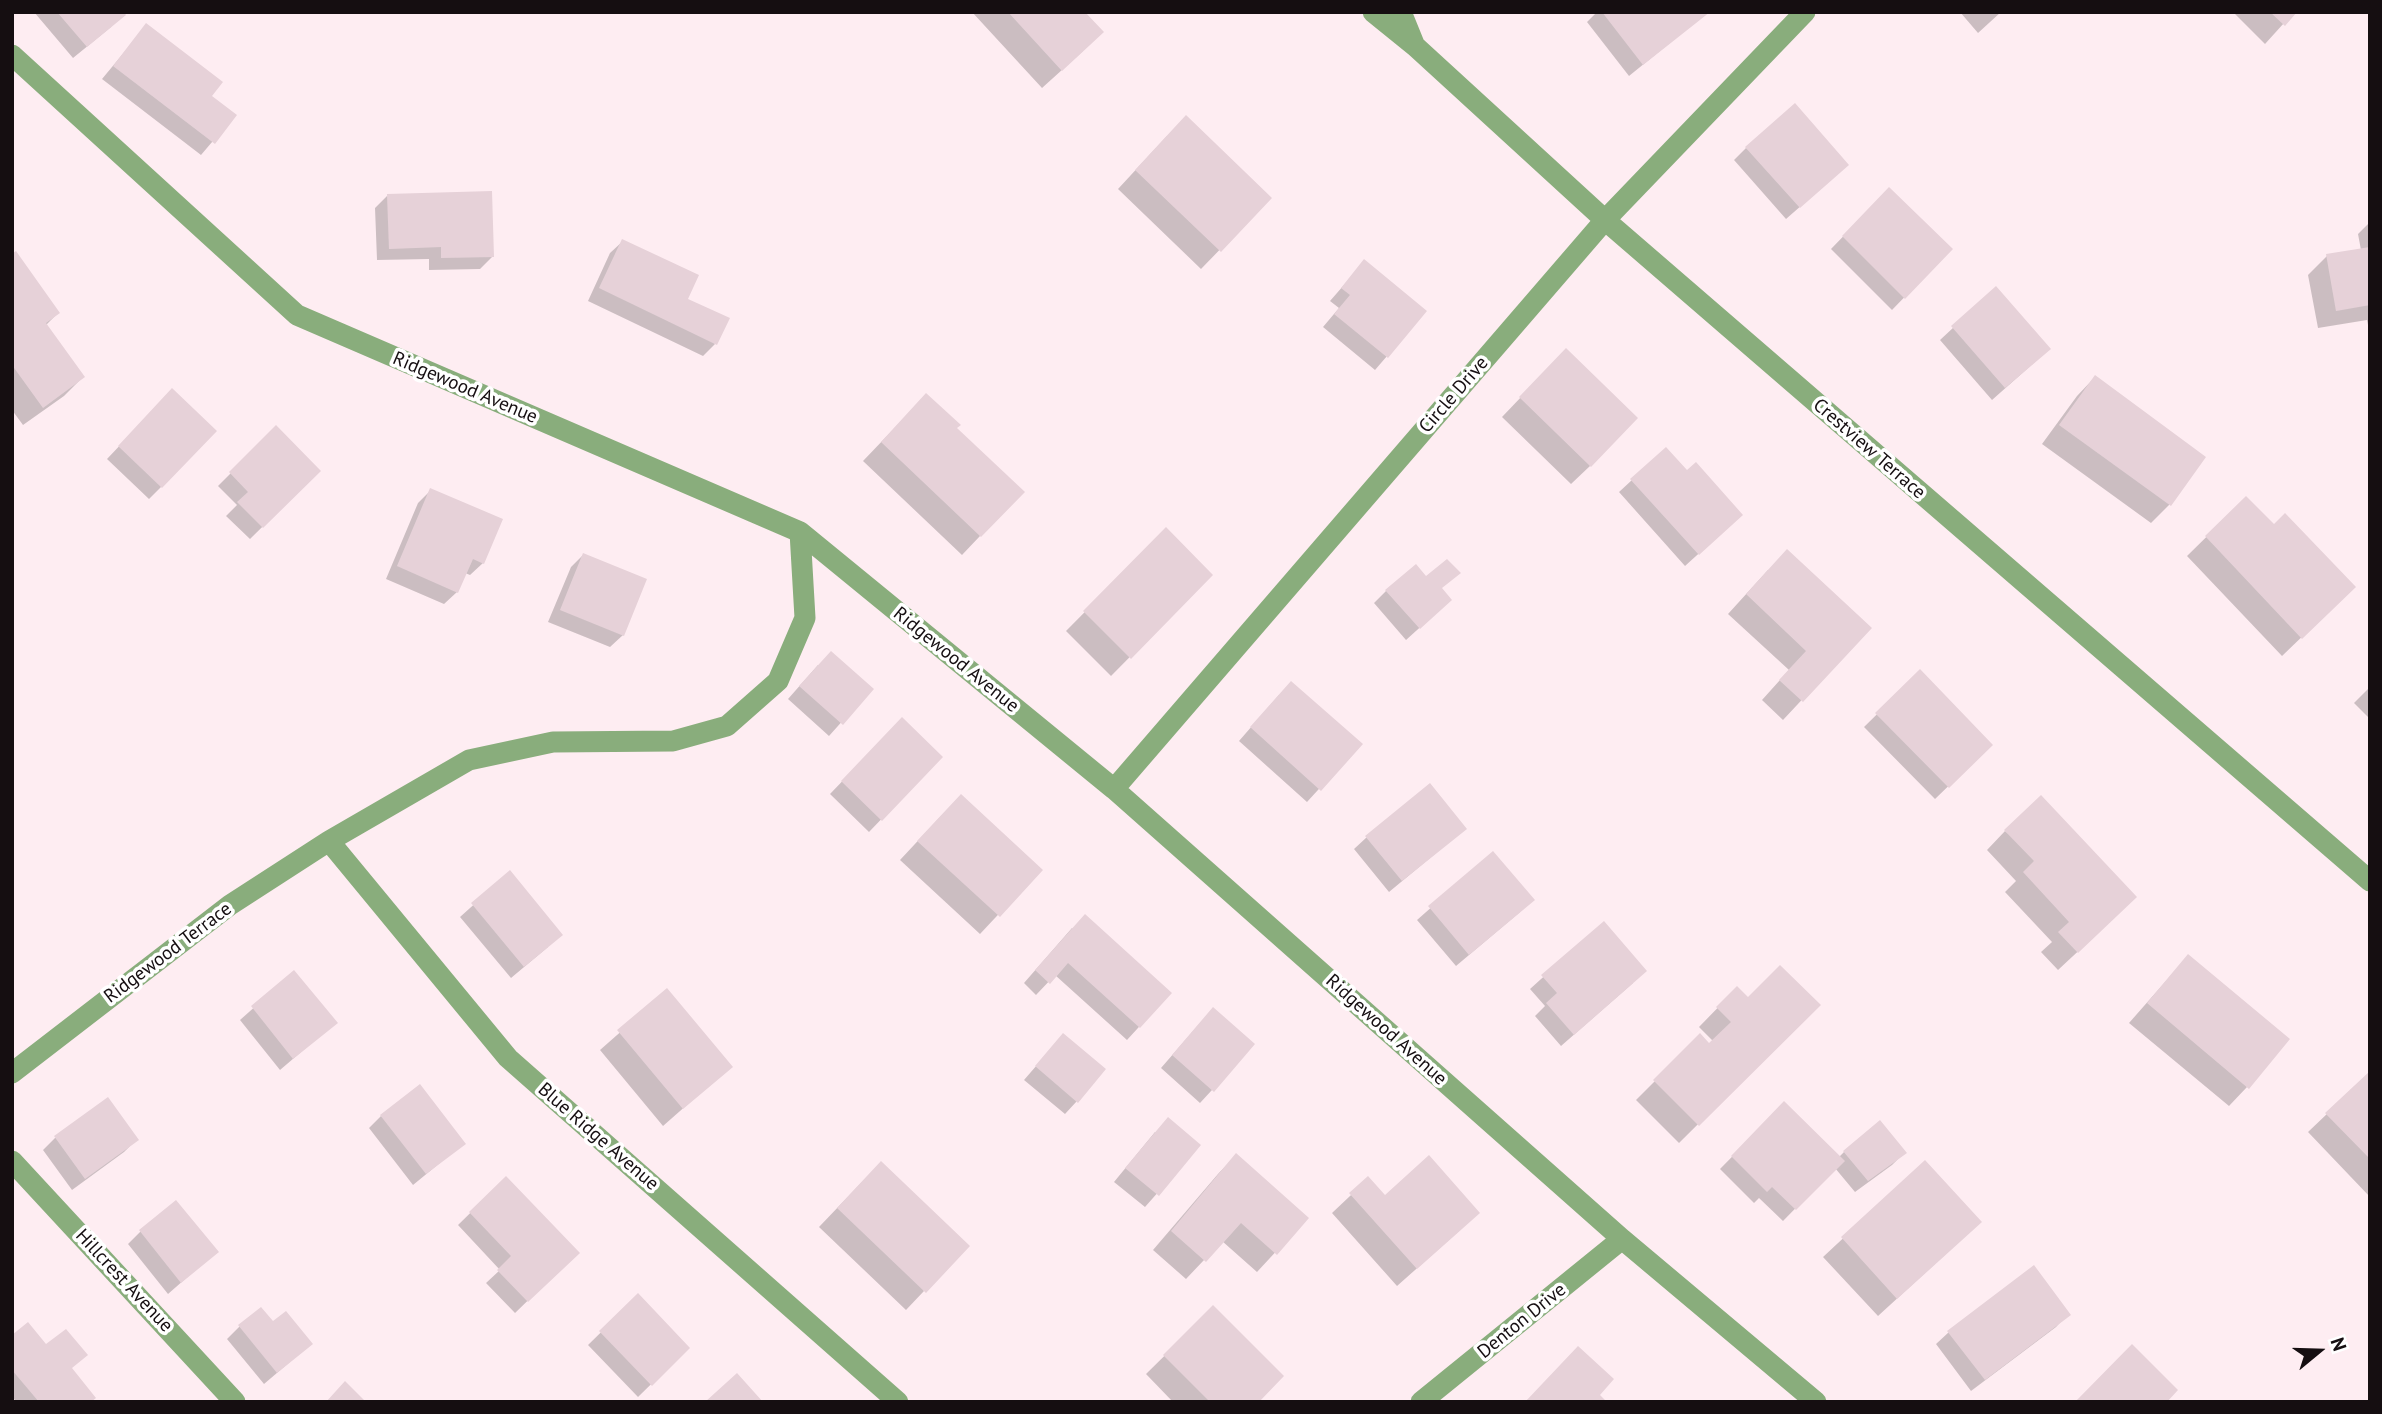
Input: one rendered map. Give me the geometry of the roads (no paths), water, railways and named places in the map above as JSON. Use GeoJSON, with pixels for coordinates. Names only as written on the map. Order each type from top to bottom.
{"type":"FeatureCollection","features":[{"type":"Feature","properties":{"kind":"street","name":"Crestview Terrace"},"geometry":{"type":"LineString","coordinates":[[1373,12],[1415,46],[1605,220],[2370,881]]}},
{"type":"Feature","properties":{"kind":"street"},"geometry":{"type":"LineString","coordinates":[[1401,12],[1415,46]]}},
{"type":"Feature","properties":{"kind":"street","name":"Circle Drive"},"geometry":{"type":"LineString","coordinates":[[1114,789],[1605,220],[1805,12]]}},
{"type":"Feature","properties":{"kind":"street","name":"Ridgewood Avenue"},"geometry":{"type":"LineString","coordinates":[[12,55],[297,315],[800,532],[1114,789],[1622,1239],[1816,1402]]}},
{"type":"Feature","properties":{"kind":"street","name":"Ridgewood Terrace"},"geometry":{"type":"LineString","coordinates":[[12,1073],[230,905],[330,841],[469,760],[554,742],[673,741],[727,726],[778,681],[805,618],[800,532]]}},
{"type":"Feature","properties":{"kind":"street","name":"Blue Ridge Avenue"},"geometry":{"type":"LineString","coordinates":[[330,841],[508,1058],[898,1402]]}},
{"type":"Feature","properties":{"kind":"street","name":"Hillcrest Avenue"},"geometry":{"type":"LineString","coordinates":[[12,1161],[235,1402]]}},
{"type":"Feature","properties":{"kind":"street","name":"Denton Drive"},"geometry":{"type":"LineString","coordinates":[[1421,1402],[1622,1239]]}}]}
